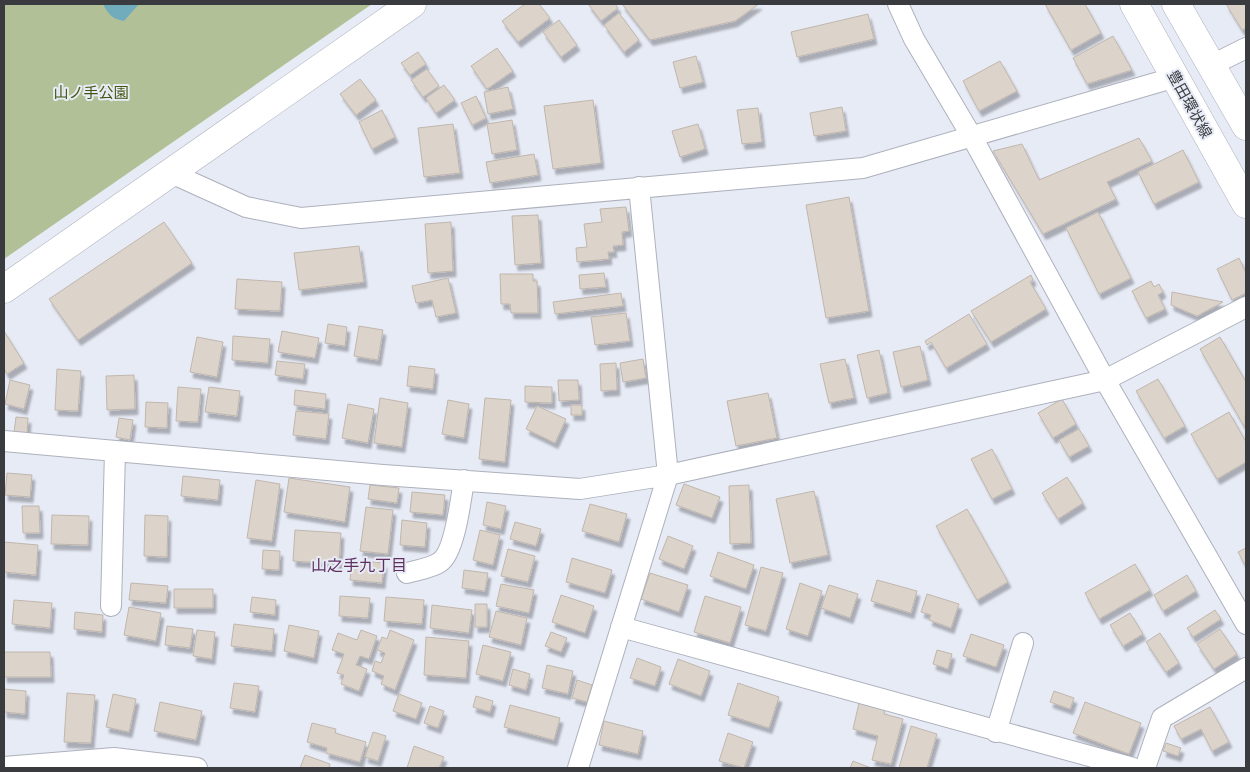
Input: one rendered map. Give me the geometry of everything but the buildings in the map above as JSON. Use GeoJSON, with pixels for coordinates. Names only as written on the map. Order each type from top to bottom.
{"type":"FeatureCollection","features":[{"type":"Feature","properties":{"kind":"street"},"geometry":{"type":"LineString","coordinates":[[4,288],[412,4]]}},
{"type":"Feature","properties":{"kind":"street"},"geometry":{"type":"LineString","coordinates":[[898,4],[914,39],[972,137],[1105,380],[1246,624]]}},
{"type":"Feature","properties":{"kind":"street","name":"豊田環状線"},"geometry":{"type":"LineString","coordinates":[[1134,4],[1246,204]]}},
{"type":"Feature","properties":{"kind":"street"},"geometry":{"type":"LineString","coordinates":[[1176,4],[1246,126]]}},
{"type":"Feature","properties":{"kind":"street"},"geometry":{"type":"LineString","coordinates":[[1212,65],[1246,48]]}},
{"type":"Feature","properties":{"kind":"street"},"geometry":{"type":"LineString","coordinates":[[171,173],[246,207],[301,218],[863,168],[1176,77]]}},
{"type":"Feature","properties":{"kind":"street"},"geometry":{"type":"LineString","coordinates":[[578,768],[668,475],[640,187]]}},
{"type":"Feature","properties":{"kind":"street"},"geometry":{"type":"LineString","coordinates":[[4,441],[580,489],[668,475],[1105,380],[1246,306]]}},
{"type":"Feature","properties":{"kind":"street"},"geometry":{"type":"LineString","coordinates":[[111,606],[115,451]]}},
{"type":"Feature","properties":{"kind":"street"},"geometry":{"type":"LineString","coordinates":[[407,573],[441,562],[448,550],[464,480]]}},
{"type":"Feature","properties":{"kind":"street"},"geometry":{"type":"LineString","coordinates":[[621,627],[996,732],[1133,768]]}},
{"type":"Feature","properties":{"kind":"street"},"geometry":{"type":"LineString","coordinates":[[996,732],[1023,643]]}},
{"type":"Feature","properties":{"kind":"street"},"geometry":{"type":"LineString","coordinates":[[1145,768],[1162,718],[1246,668]]}},
{"type":"Feature","properties":{"kind":"street"},"geometry":{"type":"LineString","coordinates":[[4,767],[114,758],[197,768]]}},
{"type":"Feature","properties":{"kind":"green space","name":"山ノ手公園"},"geometry":{"type":"Polygon","coordinates":[[[4,4],[372,4],[4,259],[4,4]]]}},
{"type":"Feature","properties":{"kind":"water"},"geometry":{"type":"Polygon","coordinates":[[[103,4],[139,4],[124,21],[116,19],[111,15],[103,4]]]}},
{"type":"Feature","properties":{"kind":"district","name":"山之手九丁目"},"geometry":{"type":"Point","coordinates":[359,565]}}]}
